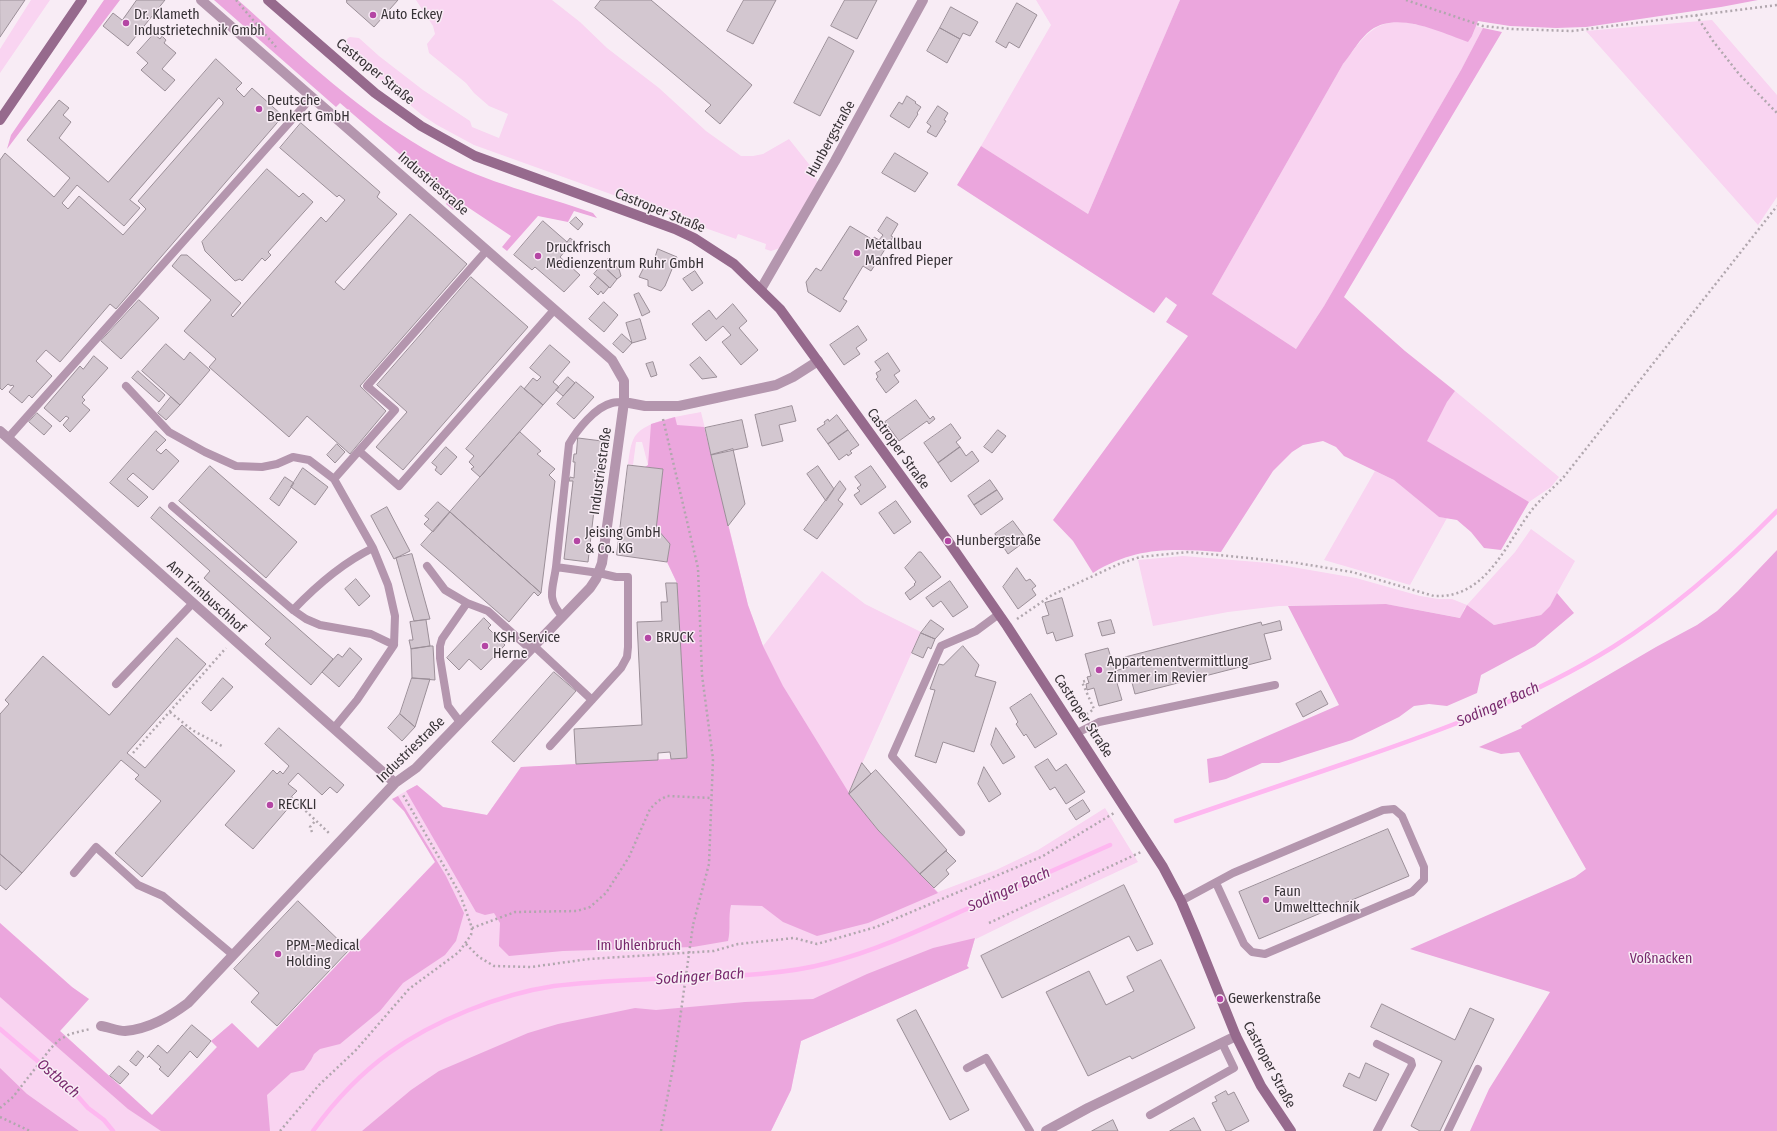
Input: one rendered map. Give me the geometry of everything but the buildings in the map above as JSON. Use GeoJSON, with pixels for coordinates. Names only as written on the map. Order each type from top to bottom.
{"type":"FeatureCollection","features":[{"type":"Feature","properties":{"kind":"main road"},"geometry":{"type":"LineString","coordinates":[[0,120],[82,0]]}},
{"type":"Feature","properties":{"kind":"main road","name":"Castroper Straße"},"geometry":{"type":"LineString","coordinates":[[268,0],[375,93],[422,126],[475,156],[675,229],[694,238],[734,264],[780,309],[999,614],[1150,846],[1181,901],[1236,1036],[1261,1086],[1291,1131]]}},
{"type":"Feature","properties":{"kind":"street","name":"Industriestraße"},"geometry":{"type":"LineString","coordinates":[[101,1026],[124,1031],[142,1028],[161,1021],[188,1003],[395,783],[416,768],[590,588],[602,563],[624,402],[624,382],[612,360],[201,0]]}},
{"type":"Feature","properties":{"kind":"street","name":"Hunbergstraße"},"geometry":{"type":"LineString","coordinates":[[761,289],[835,161],[923,0]]}},
{"type":"Feature","properties":{"kind":"street"},"geometry":{"type":"LineString","coordinates":[[624,402],[660,407],[679,406],[776,385],[793,377],[818,361]]}},
{"type":"Feature","properties":{"kind":"street","name":"Am Trimbuschhof"},"geometry":{"type":"LineString","coordinates":[[4,434],[192,604],[395,783]]}},
{"type":"Feature","properties":{"kind":"street"},"geometry":{"type":"LineString","coordinates":[[1046,1131],[1088,1108],[1236,1036]]}},
{"type":"Feature","properties":{"kind":"lane"},"geometry":{"type":"LineString","coordinates":[[4,434],[312,97]]}},
{"type":"Feature","properties":{"kind":"lane"},"geometry":{"type":"LineString","coordinates":[[334,479],[395,410],[367,386],[487,250]]}},
{"type":"Feature","properties":{"kind":"lane"},"geometry":{"type":"LineString","coordinates":[[359,451],[399,486],[554,310]]}},
{"type":"Feature","properties":{"kind":"lane"},"geometry":{"type":"LineString","coordinates":[[126,386],[168,432],[205,452],[236,466],[262,467],[277,464],[293,458],[309,460],[334,479],[352,508],[373,548],[388,585],[395,616],[394,645],[358,700],[334,728]]}},
{"type":"Feature","properties":{"kind":"lane"},"geometry":{"type":"LineString","coordinates":[[562,616],[554,607],[551,599],[556,567],[569,444],[574,435],[592,415],[611,403],[624,402]]}},
{"type":"Feature","properties":{"kind":"lane"},"geometry":{"type":"LineString","coordinates":[[172,506],[293,610],[306,619],[320,626],[371,634],[394,645]]}},
{"type":"Feature","properties":{"kind":"lane"},"geometry":{"type":"LineString","coordinates":[[293,610],[329,575],[373,548]]}},
{"type":"Feature","properties":{"kind":"lane"},"geometry":{"type":"LineString","coordinates":[[427,566],[445,590],[467,603],[488,611],[532,647],[592,700]]}},
{"type":"Feature","properties":{"kind":"lane"},"geometry":{"type":"LineString","coordinates":[[550,746],[621,668],[627,657],[628,647],[628,577],[616,577],[599,572],[556,567]]}},
{"type":"Feature","properties":{"kind":"lane"},"geometry":{"type":"LineString","coordinates":[[460,722],[448,706],[440,658],[440,646],[442,639],[467,603]]}},
{"type":"Feature","properties":{"kind":"lane"},"geometry":{"type":"LineString","coordinates":[[116,684],[192,604]]}},
{"type":"Feature","properties":{"kind":"lane"},"geometry":{"type":"LineString","coordinates":[[961,832],[892,756],[941,646],[976,631],[999,614]]}},
{"type":"Feature","properties":{"kind":"lane"},"geometry":{"type":"LineString","coordinates":[[1077,733],[1099,722],[1275,685]]}},
{"type":"Feature","properties":{"kind":"lane"},"geometry":{"type":"LineString","coordinates":[[1181,901],[1233,873],[1383,810],[1394,809],[1402,816],[1424,867],[1424,880],[1412,892],[1264,954],[1252,952],[1244,944],[1216,883]]}},
{"type":"Feature","properties":{"kind":"lane"},"geometry":{"type":"LineString","coordinates":[[74,873],[96,847],[138,885],[163,896],[233,955]]}},
{"type":"Feature","properties":{"kind":"lane"},"geometry":{"type":"LineString","coordinates":[[1150,1115],[1234,1068],[1222,1043]]}},
{"type":"Feature","properties":{"kind":"lane"},"geometry":{"type":"LineString","coordinates":[[1377,1044],[1411,1061],[1412,1065],[1377,1131]]}},
{"type":"Feature","properties":{"kind":"lane"},"geometry":{"type":"LineString","coordinates":[[967,1068],[986,1058],[1030,1131]]}},
{"type":"Feature","properties":{"kind":"lane"},"geometry":{"type":"LineString","coordinates":[[1448,1131],[1478,1069]]}},
{"type":"Feature","properties":{"kind":"path"},"geometry":{"type":"LineString","coordinates":[[236,0],[286,58],[278,67]]}},
{"type":"Feature","properties":{"kind":"path"},"geometry":{"type":"LineString","coordinates":[[1406,0],[1483,26],[1512,29],[1572,31],[1696,14],[1777,5]]}},
{"type":"Feature","properties":{"kind":"path"},"geometry":{"type":"LineString","coordinates":[[1696,14],[1713,41],[1739,74],[1777,112]]}},
{"type":"Feature","properties":{"kind":"path"},"geometry":{"type":"LineString","coordinates":[[1007,626],[1052,595],[1119,564],[1140,557],[1189,552],[1297,562],[1345,571],[1434,596],[1448,597],[1459,594],[1474,586],[1486,575],[1503,554],[1535,506],[1563,478],[1777,206]]}},
{"type":"Feature","properties":{"kind":"path"},"geometry":{"type":"LineString","coordinates":[[660,407],[698,568],[702,675],[713,759],[709,864],[693,925],[674,1062],[661,1131]]}},
{"type":"Feature","properties":{"kind":"path"},"geometry":{"type":"LineString","coordinates":[[133,753],[233,640]]}},
{"type":"Feature","properties":{"kind":"path"},"geometry":{"type":"LineString","coordinates":[[1071,724],[1094,709],[1083,686],[1082,682],[1085,681]]}},
{"type":"Feature","properties":{"kind":"path"},"geometry":{"type":"LineString","coordinates":[[170,712],[192,730],[222,746]]}},
{"type":"Feature","properties":{"kind":"path"},"geometry":{"type":"LineString","coordinates":[[280,1131],[319,1085],[356,1050],[409,988],[460,952],[471,935],[472,928],[460,894],[395,783]]}},
{"type":"Feature","properties":{"kind":"path"},"geometry":{"type":"LineString","coordinates":[[472,928],[515,912],[577,911],[590,907],[606,893],[629,857],[650,809],[658,801],[667,796],[712,798]]}},
{"type":"Feature","properties":{"kind":"path"},"geometry":{"type":"LineString","coordinates":[[291,797],[339,842]]}},
{"type":"Feature","properties":{"kind":"path"},"geometry":{"type":"LineString","coordinates":[[466,944],[479,957],[494,966],[531,967],[590,959],[714,951],[738,944],[794,938],[818,944],[876,927],[1043,856],[1125,807]]}},
{"type":"Feature","properties":{"kind":"path"},"geometry":{"type":"LineString","coordinates":[[312,832],[310,827],[316,820]]}},
{"type":"Feature","properties":{"kind":"path"},"geometry":{"type":"LineString","coordinates":[[989,923],[1127,860],[1150,846]]}},
{"type":"Feature","properties":{"kind":"path"},"geometry":{"type":"LineString","coordinates":[[0,1108],[13,1097],[51,1048],[59,1040],[70,1034],[101,1026]]}},
{"type":"Feature","properties":{"kind":"path"},"geometry":{"type":"LineString","coordinates":[[0,1117],[30,1131]]}},
{"type":"Feature","properties":{"kind":"green space"},"geometry":{"type":"Polygon","coordinates":[[[31,0],[50,0],[0,73],[0,49],[31,0]]]}},
{"type":"Feature","properties":{"kind":"green space"},"geometry":{"type":"Polygon","coordinates":[[[104,0],[120,0],[7,149],[11,135],[104,0]]]}},
{"type":"Feature","properties":{"kind":"green space"},"geometry":{"type":"Polygon","coordinates":[[[214,0],[238,0],[333,84],[358,104],[384,123],[437,156],[475,174],[494,181],[593,213],[597,218],[574,211],[568,222],[538,216],[507,251],[502,247],[511,236],[460,202],[453,210],[446,204],[453,195],[427,173],[425,176],[340,103],[336,107],[214,0]]]}},
{"type":"Feature","properties":{"kind":"green space"},"geometry":{"type":"Polygon","coordinates":[[[416,0],[552,0],[580,22],[607,48],[659,88],[706,131],[741,156],[763,154],[789,139],[816,173],[817,183],[780,248],[771,251],[765,249],[766,244],[738,234],[736,239],[474,145],[422,115],[343,49],[348,38],[359,38],[379,56],[423,90],[470,121],[472,127],[499,138],[508,114],[489,106],[474,93],[466,83],[429,53],[427,44],[435,34],[433,26],[416,0]]]}},
{"type":"Feature","properties":{"kind":"green space"},"geometry":{"type":"Polygon","coordinates":[[[1036,0],[1180,0],[1088,214],[981,146],[1051,25],[1036,0]]]}},
{"type":"Feature","properties":{"kind":"green space"},"geometry":{"type":"Polygon","coordinates":[[[1180,0],[1758,0],[1586,27],[1556,28],[1510,26],[1478,21],[1468,42],[1419,25],[1406,23],[1393,22],[1371,30],[1360,41],[1343,64],[1212,294],[1296,349],[1324,306],[1461,70],[1483,28],[1502,32],[1344,297],[1405,351],[1455,391],[1447,402],[1427,441],[1529,502],[1501,550],[1484,548],[1471,532],[1457,520],[1439,517],[1394,480],[1344,456],[1336,447],[1323,441],[1303,445],[1292,452],[1273,471],[1221,552],[1187,550],[1155,551],[1125,558],[1109,564],[1093,573],[1073,541],[1053,520],[1188,336],[1166,322],[1177,305],[1166,297],[1154,313],[957,185],[981,146],[1088,214],[1180,0]]]}},
{"type":"Feature","properties":{"kind":"green space"},"geometry":{"type":"Polygon","coordinates":[[[1712,20],[1777,95],[1777,197],[1758,225],[1586,31],[1712,20]]]}},
{"type":"Feature","properties":{"kind":"green space"},"geometry":{"type":"Polygon","coordinates":[[[1404,22],[1472,36],[1476,26],[1483,28],[1461,70],[1324,306],[1296,349],[1212,294],[1343,64],[1359,43],[1371,31],[1386,24],[1404,22]]]}},
{"type":"Feature","properties":{"kind":"green space"},"geometry":{"type":"Polygon","coordinates":[[[1455,391],[1559,477],[1551,487],[1529,502],[1426,441],[1447,402],[1455,391]]]}},
{"type":"Feature","properties":{"kind":"green space","name":"Im Uhlenbruch"},"geometry":{"type":"Polygon","coordinates":[[[701,412],[748,605],[763,646],[822,571],[865,604],[921,632],[849,793],[878,830],[938,892],[996,870],[1038,850],[1105,808],[1138,862],[976,939],[975,938],[967,966],[969,968],[801,1041],[791,1090],[771,1131],[0,1131],[0,923],[72,987],[89,999],[60,1031],[152,1115],[217,1047],[211,1041],[232,1023],[258,1048],[435,862],[404,811],[392,799],[417,785],[443,807],[487,815],[521,767],[687,758],[677,583],[667,562],[670,544],[657,530],[656,525],[663,469],[645,467],[648,465],[642,442],[636,442],[633,465],[628,464],[633,440],[637,433],[644,428],[663,420],[701,412]]]}},
{"type":"Feature","properties":{"kind":"green space"},"geometry":{"type":"Polygon","coordinates":[[[675,417],[677,425],[704,427],[748,605],[763,646],[783,686],[849,793],[878,830],[938,893],[868,923],[817,936],[783,922],[762,906],[731,905],[728,941],[693,947],[563,951],[509,956],[499,946],[500,923],[494,913],[485,915],[476,912],[406,791],[417,785],[443,807],[487,815],[521,767],[687,758],[677,583],[667,562],[670,544],[657,530],[656,525],[663,469],[645,467],[648,465],[651,424],[675,417]]]}},
{"type":"Feature","properties":{"kind":"green space"},"geometry":{"type":"Polygon","coordinates":[[[1375,471],[1394,480],[1439,517],[1447,518],[1410,585],[1324,560],[1375,471]]]}},
{"type":"Feature","properties":{"kind":"green space"},"geometry":{"type":"Polygon","coordinates":[[[1531,529],[1575,561],[1550,606],[1541,615],[1494,625],[1467,605],[1515,552],[1531,529]]]}},
{"type":"Feature","properties":{"kind":"green space","name":"Voßnacken"},"geometry":{"type":"Polygon","coordinates":[[[1777,550],[1777,1131],[1470,1131],[1489,1089],[1550,992],[1410,949],[1575,877],[1586,869],[1519,752],[1501,754],[1479,747],[1522,728],[1521,726],[1656,647],[1697,625],[1717,611],[1777,550]]]}},
{"type":"Feature","properties":{"kind":"green space"},"geometry":{"type":"Polygon","coordinates":[[[1183,556],[1269,563],[1356,578],[1420,596],[1438,599],[1452,599],[1467,605],[1461,618],[1386,604],[1279,606],[1228,612],[1153,626],[1138,560],[1183,556]]]}},
{"type":"Feature","properties":{"kind":"green space"},"geometry":{"type":"Polygon","coordinates":[[[1557,593],[1574,613],[1535,646],[1481,675],[1477,693],[1447,706],[1429,704],[1414,706],[1399,717],[1352,740],[1279,763],[1262,763],[1226,779],[1209,783],[1207,759],[1221,756],[1339,705],[1288,606],[1386,604],[1460,618],[1467,605],[1494,625],[1541,615],[1550,606],[1557,593]]]}},
{"type":"Feature","properties":{"kind":"green space"},"geometry":{"type":"Polygon","coordinates":[[[398,796],[446,876],[464,913],[456,941],[445,955],[403,983],[380,1011],[340,1044],[320,1049],[314,1054],[304,1070],[291,1073],[267,1095],[270,1131],[161,1131],[128,1109],[0,997],[0,923],[72,987],[89,999],[60,1031],[152,1115],[217,1047],[211,1041],[232,1023],[258,1048],[435,862],[404,811],[392,799],[398,796]]]}},
{"type":"Feature","properties":{"kind":"green space"},"geometry":{"type":"Polygon","coordinates":[[[975,938],[967,966],[969,968],[801,1041],[791,1090],[771,1131],[362,1131],[411,1090],[439,1071],[528,1033],[558,1024],[635,1008],[656,1010],[745,1002],[813,999],[867,974],[933,948],[975,938]]]}},
{"type":"Feature","properties":{"kind":"green space"},"geometry":{"type":"Polygon","coordinates":[[[0,1068],[27,1094],[79,1131],[0,1131],[0,1068]]]}},
{"type":"Feature","properties":{"kind":"waterway","name":"Sodinger Bach"},"geometry":{"type":"LineString","coordinates":[[1176,821],[1417,738],[1484,712],[1550,682],[1613,647],[1657,617],[1699,584],[1777,511]]}},
{"type":"Feature","properties":{"kind":"waterway","name":"Sodinger Bach"},"geometry":{"type":"LineString","coordinates":[[313,1131],[348,1089],[378,1061],[426,1030],[468,1010],[490,1002],[533,990],[568,984],[750,975],[790,971],[828,963],[863,953],[896,940],[1110,845]]}},
{"type":"Feature","properties":{"kind":"waterway","name":"Ostbach"},"geometry":{"type":"LineString","coordinates":[[0,1029],[73,1091],[88,1108],[104,1120],[113,1131]]}},
{"type":"Feature","properties":{"kind":"place","name":"Auto Eckey"},"geometry":{"type":"Point","coordinates":[373,15]}},
{"type":"Feature","properties":{"kind":"place","name":"Dr. Klameth Industrietechnik Gmbh"},"geometry":{"type":"Point","coordinates":[126,23]}},
{"type":"Feature","properties":{"kind":"place","name":"Deutsche Benkert GmbH"},"geometry":{"type":"Point","coordinates":[259,109]}},
{"type":"Feature","properties":{"kind":"place","name":"Metallbau Manfred Pieper"},"geometry":{"type":"Point","coordinates":[857,253]}},
{"type":"Feature","properties":{"kind":"place","name":"Druckfrisch Medienzentrum Ruhr GmbH"},"geometry":{"type":"Point","coordinates":[538,256]}},
{"type":"Feature","properties":{"kind":"place","name":"Jeising GmbH & Co. KG"},"geometry":{"type":"Point","coordinates":[577,541]}},
{"type":"Feature","properties":{"kind":"place","name":"Hunbergstraße"},"geometry":{"type":"Point","coordinates":[948,541]}},
{"type":"Feature","properties":{"kind":"place","name":"BRUCK"},"geometry":{"type":"Point","coordinates":[648,638]}},
{"type":"Feature","properties":{"kind":"place","name":"KSH Service Herne"},"geometry":{"type":"Point","coordinates":[485,646]}},
{"type":"Feature","properties":{"kind":"place","name":"Appartementvermittlung Zimmer im Revier"},"geometry":{"type":"Point","coordinates":[1099,670]}},
{"type":"Feature","properties":{"kind":"place","name":"RECKLI"},"geometry":{"type":"Point","coordinates":[270,805]}},
{"type":"Feature","properties":{"kind":"place","name":"Faun Umwelttechnik"},"geometry":{"type":"Point","coordinates":[1266,900]}},
{"type":"Feature","properties":{"kind":"place","name":"PPM-Medical Holding"},"geometry":{"type":"Point","coordinates":[278,954]}},
{"type":"Feature","properties":{"kind":"place","name":"Gewerkenstraße"},"geometry":{"type":"Point","coordinates":[1220,999]}}]}
